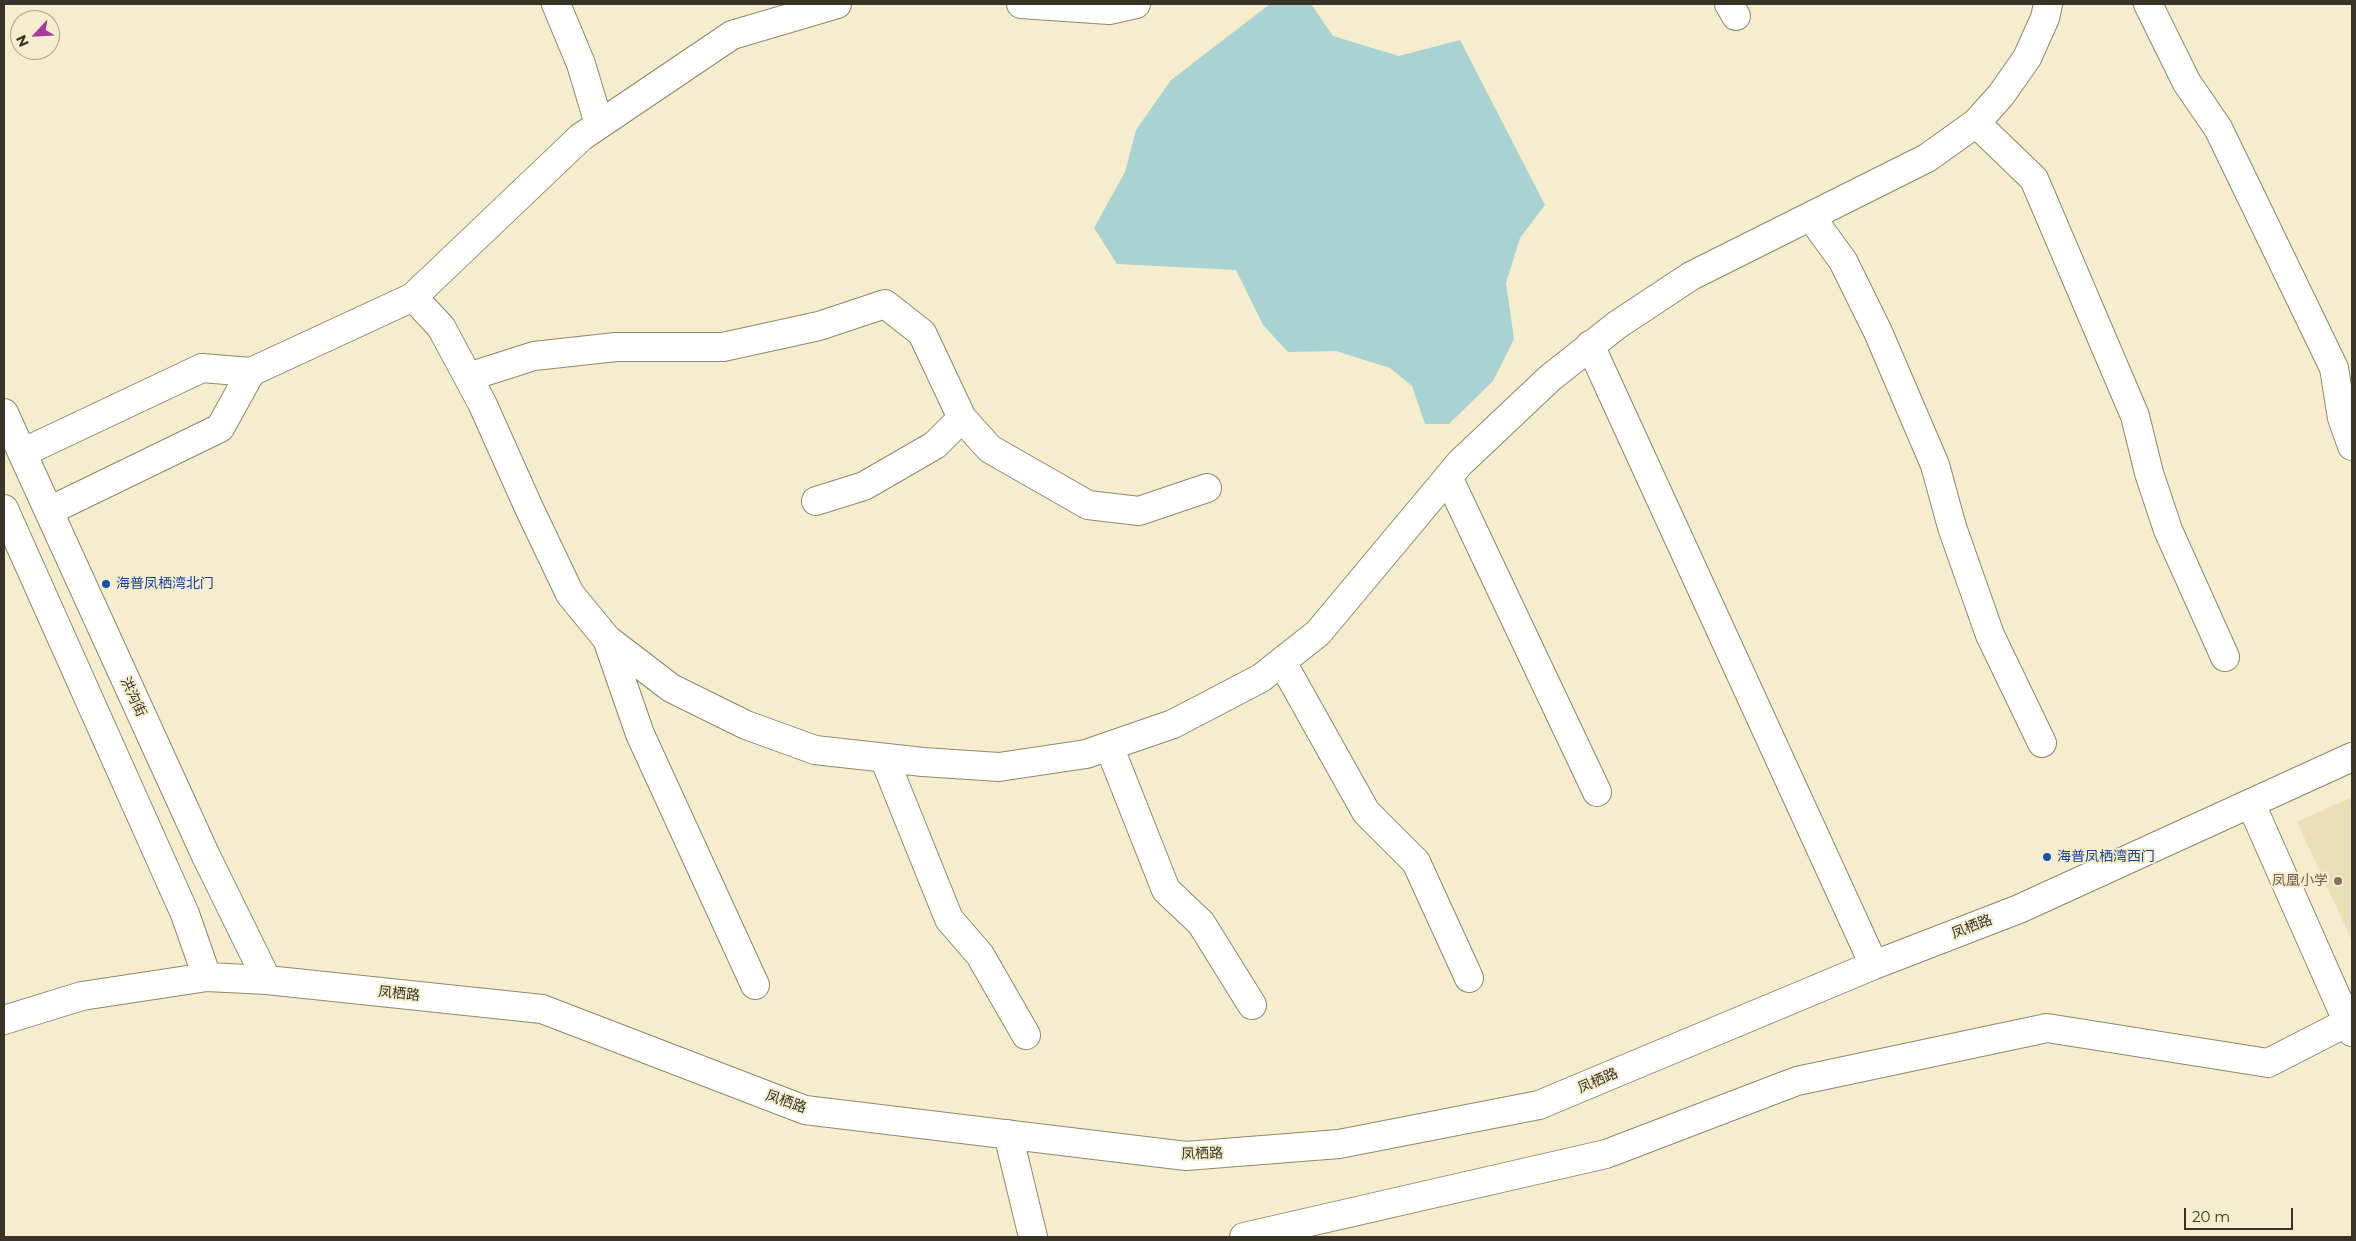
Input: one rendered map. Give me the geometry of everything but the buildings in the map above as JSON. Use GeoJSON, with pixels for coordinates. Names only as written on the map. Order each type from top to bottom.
{"type":"FeatureCollection","features":[{"type":"Feature","properties":{"kind":"street"},"geometry":{"type":"LineString","coordinates":[[556,4],[581,64],[599,124]]}},
{"type":"Feature","properties":{"kind":"street"},"geometry":{"type":"LineString","coordinates":[[22,453],[202,368],[251,372],[413,298],[581,137],[599,124],[732,35],[787,11],[837,4]]}},
{"type":"Feature","properties":{"kind":"street"},"geometry":{"type":"LineString","coordinates":[[1020,4],[1109,10],[1136,4]]}},
{"type":"Feature","properties":{"kind":"street"},"geometry":{"type":"LineString","coordinates":[[413,298],[441,327],[482,403],[528,508],[570,594],[607,639],[671,688],[746,725],[815,750],[884,758],[999,767],[1086,754],[1173,724],[1261,678],[1318,633],[1460,463],[1550,378],[1617,325],[1691,276],[1927,158],[1976,123],[2001,95],[2026,58],[2045,18],[2048,4]]}},
{"type":"Feature","properties":{"kind":"street"},"geometry":{"type":"LineString","coordinates":[[2148,4],[2187,83],[2218,128],[2334,368],[2342,418],[2352,446]]}},
{"type":"Feature","properties":{"kind":"street"},"geometry":{"type":"LineString","coordinates":[[1976,123],[2034,179],[2135,416],[2168,530],[2225,657]]}},
{"type":"Feature","properties":{"kind":"street"},"geometry":{"type":"LineString","coordinates":[[1811,217],[1843,261],[1878,332],[1935,466],[1952,527],[1990,635],[2042,743]]}},
{"type":"Feature","properties":{"kind":"street"},"geometry":{"type":"LineString","coordinates":[[468,377],[534,356],[616,347],[723,347],[819,326],[885,304],[922,333],[962,418],[990,449],[1088,505],[1138,511],[1207,488]]}},
{"type":"Feature","properties":{"kind":"street"},"geometry":{"type":"LineString","coordinates":[[1590,346],[1874,965]]}},
{"type":"Feature","properties":{"kind":"street"},"geometry":{"type":"LineString","coordinates":[[49,511],[220,428],[251,372]]}},
{"type":"Feature","properties":{"kind":"street","name":"洪沟街"},"geometry":{"type":"LineString","coordinates":[[4,413],[206,856],[267,980]]}},
{"type":"Feature","properties":{"kind":"street"},"geometry":{"type":"LineString","coordinates":[[816,501],[864,486],[935,445],[962,418]]}},
{"type":"Feature","properties":{"kind":"street"},"geometry":{"type":"LineString","coordinates":[[1448,477],[1597,792]]}},
{"type":"Feature","properties":{"kind":"street"},"geometry":{"type":"LineString","coordinates":[[4,509],[185,914],[207,977]]}},
{"type":"Feature","properties":{"kind":"street"},"geometry":{"type":"LineString","coordinates":[[607,639],[640,734],[755,985]]}},
{"type":"Feature","properties":{"kind":"street"},"geometry":{"type":"LineString","coordinates":[[1282,662],[1366,812],[1416,862],[1469,978]]}},
{"type":"Feature","properties":{"kind":"street"},"geometry":{"type":"LineString","coordinates":[[1109,746],[1166,890],[1201,923],[1252,1005]]}},
{"type":"Feature","properties":{"kind":"street","name":"凤栖路"},"geometry":{"type":"LineString","coordinates":[[4,1020],[82,996],[207,977],[267,980],[542,1009],[805,1110],[1186,1156],[1340,1144],[1539,1105],[1874,965],[2019,909],[2352,757]]}},
{"type":"Feature","properties":{"kind":"street"},"geometry":{"type":"LineString","coordinates":[[884,758],[950,919],[980,955],[1026,1035]]}},
{"type":"Feature","properties":{"kind":"street"},"geometry":{"type":"LineString","coordinates":[[1244,1237],[1606,1154],[1797,1081],[2047,1028],[2268,1063],[2350,1027],[2252,804]]}},
{"type":"Feature","properties":{"kind":"street"},"geometry":{"type":"LineString","coordinates":[[1008,1134],[1033,1237]]}},
{"type":"Feature","properties":{"kind":"shaded area","name":"凤凰小学"},"geometry":{"type":"Polygon","coordinates":[[[2352,797],[2352,941],[2297,822],[2352,797]]]}},
{"type":"Feature","properties":{"kind":"water"},"geometry":{"type":"Polygon","coordinates":[[[1270,4],[1311,4],[1333,36],[1399,56],[1460,40],[1545,205],[1520,238],[1506,283],[1514,339],[1493,381],[1449,424],[1425,424],[1412,386],[1390,368],[1336,351],[1288,352],[1263,325],[1236,270],[1117,264],[1094,228],[1125,172],[1136,130],[1171,80],[1270,4]]]}},
{"type":"Feature","properties":{"kind":"place","name":"海普凤栖湾北门"},"geometry":{"type":"Point","coordinates":[106,584]}},
{"type":"Feature","properties":{"kind":"place","name":"海普凤栖湾西门"},"geometry":{"type":"Point","coordinates":[2047,857]}},
{"type":"Feature","properties":{"kind":"place","name":"凤凰小学"},"geometry":{"type":"Point","coordinates":[2338,881]}}]}
